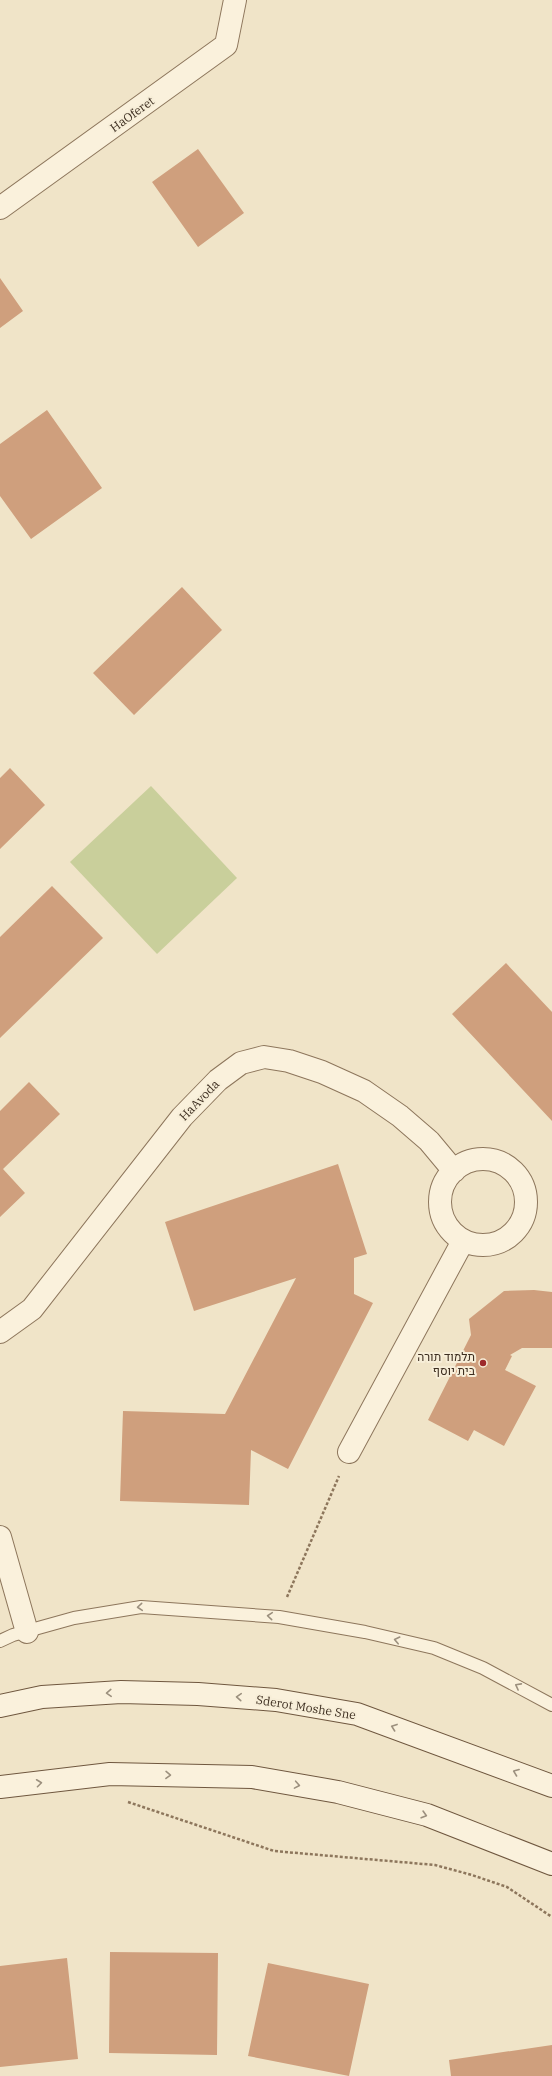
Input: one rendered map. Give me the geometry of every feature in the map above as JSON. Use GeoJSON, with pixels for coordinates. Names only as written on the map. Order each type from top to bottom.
{"type":"FeatureCollection","features":[{"type":"Feature","properties":{"kind":"street","name":"HaOferet"},"geometry":{"type":"LineString","coordinates":[[0,208],[226,45],[235,0]]}},
{"type":"Feature","properties":{"kind":"street","name":"HaAvoda"},"geometry":{"type":"LineString","coordinates":[[0,1332],[32,1309],[182,1117],[218,1080],[241,1063],[264,1057],[289,1061],[322,1072],[364,1091],[406,1121],[429,1141],[454,1171]]}},
{"type":"Feature","properties":{"kind":"street"},"geometry":{"type":"LineString","coordinates":[[480,1159],[494,1160],[507,1166],[518,1176],[524,1189],[526,1204],[524,1218],[516,1231],[505,1240],[491,1245],[477,1246],[463,1241],[452,1233],[444,1221],[440,1208],[440,1194],[445,1182],[454,1171],[466,1163],[480,1159]]}},
{"type":"Feature","properties":{"kind":"street"},"geometry":{"type":"LineString","coordinates":[[349,1452],[463,1241]]}},
{"type":"Feature","properties":{"kind":"street"},"geometry":{"type":"LineString","coordinates":[[0,1537],[27,1632]]}},
{"type":"Feature","properties":{"kind":"street","name":"Sderot Moshe Sne"},"geometry":{"type":"LineString","coordinates":[[0,1706],[42,1697],[121,1692],[198,1694],[276,1700],[357,1714],[552,1786]]}},
{"type":"Feature","properties":{"kind":"street"},"geometry":{"type":"LineString","coordinates":[[0,1787],[110,1774],[252,1777],[338,1792],[427,1815],[552,1864]]}},
{"type":"Feature","properties":{"kind":"lane"},"geometry":{"type":"LineString","coordinates":[[0,1641],[74,1618],[142,1606],[279,1616],[365,1632],[434,1648],[483,1668],[552,1706]]}},
{"type":"Feature","properties":{"kind":"path"},"geometry":{"type":"LineString","coordinates":[[279,1616],[349,1452]]}},
{"type":"Feature","properties":{"kind":"path"},"geometry":{"type":"LineString","coordinates":[[127,1802],[274,1851],[435,1865],[472,1875],[508,1887],[552,1917]]}},
{"type":"Feature","properties":{"kind":"green space"},"geometry":{"type":"Polygon","coordinates":[[[151,786],[237,878],[157,954],[70,862],[151,786]]]}},
{"type":"Feature","properties":{"kind":"building"},"geometry":{"type":"Polygon","coordinates":[[[198,149],[244,213],[198,247],[152,182],[198,149]]]}},
{"type":"Feature","properties":{"kind":"building"},"geometry":{"type":"Polygon","coordinates":[[[0,278],[23,311],[0,328],[0,278]]]}},
{"type":"Feature","properties":{"kind":"building"},"geometry":{"type":"Polygon","coordinates":[[[47,410],[102,488],[31,539],[0,496],[0,444],[47,410]]]}},
{"type":"Feature","properties":{"kind":"building"},"geometry":{"type":"Polygon","coordinates":[[[182,587],[222,630],[134,715],[93,673],[182,587]]]}},
{"type":"Feature","properties":{"kind":"building"},"geometry":{"type":"Polygon","coordinates":[[[10,768],[45,805],[0,849],[0,778],[10,768]]]}},
{"type":"Feature","properties":{"kind":"building"},"geometry":{"type":"Polygon","coordinates":[[[52,886],[103,938],[0,1038],[0,937],[52,886]]]}},
{"type":"Feature","properties":{"kind":"building"},"geometry":{"type":"Polygon","coordinates":[[[506,963],[552,1012],[552,1121],[452,1014],[506,963]]]}},
{"type":"Feature","properties":{"kind":"building"},"geometry":{"type":"Polygon","coordinates":[[[29,1082],[60,1114],[3,1169],[25,1193],[0,1217],[0,1111],[29,1082]]]}},
{"type":"Feature","properties":{"kind":"building"},"geometry":{"type":"Polygon","coordinates":[[[338,1164],[367,1254],[354,1258],[354,1294],[373,1303],[288,1469],[251,1450],[249,1505],[120,1501],[123,1411],[225,1414],[296,1278],[194,1311],[165,1222],[338,1164]]]}},
{"type":"Feature","properties":{"kind":"building","name":"תלמוד תורה בית יוסף"},"geometry":{"type":"Polygon","coordinates":[[[534,1290],[552,1292],[552,1348],[522,1348],[510,1355],[512,1356],[505,1370],[536,1386],[504,1446],[474,1430],[468,1441],[428,1420],[471,1335],[469,1319],[504,1291],[534,1290]]]}},
{"type":"Feature","properties":{"kind":"building"},"geometry":{"type":"Polygon","coordinates":[[[110,1952],[218,1953],[217,2055],[109,2053],[110,1952]]]}},
{"type":"Feature","properties":{"kind":"building"},"geometry":{"type":"Polygon","coordinates":[[[67,1958],[78,2059],[0,2067],[0,1966],[67,1958]]]}},
{"type":"Feature","properties":{"kind":"building"},"geometry":{"type":"Polygon","coordinates":[[[268,1963],[369,1984],[349,2076],[248,2056],[268,1963]]]}},
{"type":"Feature","properties":{"kind":"building"},"geometry":{"type":"Polygon","coordinates":[[[552,2045],[552,2076],[451,2076],[449,2060],[552,2045]]]}},
{"type":"Feature","properties":{"kind":"place","name":"תלמוד תורה בית יוסף"},"geometry":{"type":"Point","coordinates":[483,1363]}}]}
